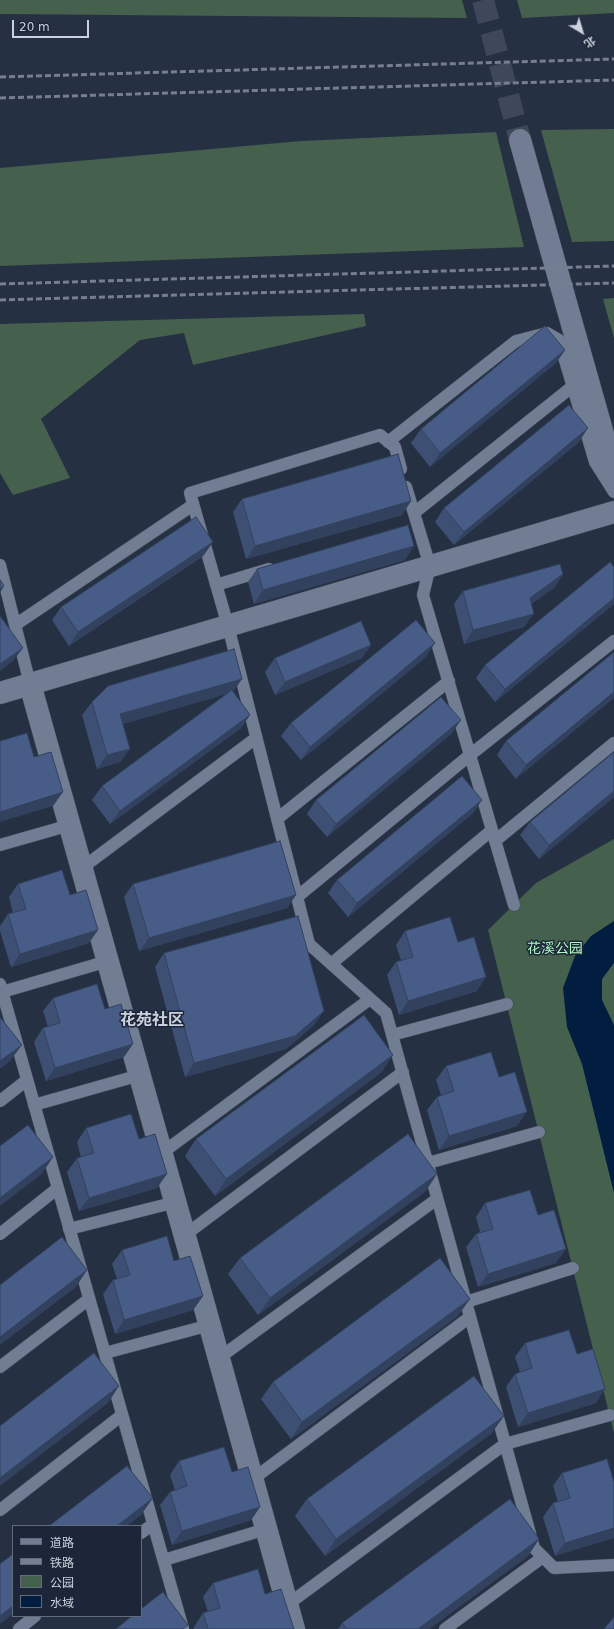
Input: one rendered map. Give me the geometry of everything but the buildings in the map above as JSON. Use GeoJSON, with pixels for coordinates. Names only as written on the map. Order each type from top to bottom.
{"type":"FeatureCollection","features":[{"type":"Feature","properties":{"kind":"street"},"geometry":{"type":"LineString","coordinates":[[520,140],[614,473]]}},
{"type":"Feature","properties":{"kind":"street"},"geometry":{"type":"LineString","coordinates":[[0,693],[614,512]]}},
{"type":"Feature","properties":{"kind":"street"},"geometry":{"type":"LineString","coordinates":[[30,684],[176,1202],[294,1629]]}},
{"type":"Feature","properties":{"kind":"lane"},"geometry":{"type":"LineString","coordinates":[[388,442],[516,341],[547,333],[559,340],[595,462],[614,492]]}},
{"type":"Feature","properties":{"kind":"lane"},"geometry":{"type":"LineString","coordinates":[[414,513],[573,386]]}},
{"type":"Feature","properties":{"kind":"lane"},"geometry":{"type":"LineString","coordinates":[[514,904],[423,594],[430,566],[395,447],[380,435],[190,493],[228,626],[309,944],[386,1014],[534,1548],[554,1568],[614,1565]]}},
{"type":"Feature","properties":{"kind":"lane"},"geometry":{"type":"LineString","coordinates":[[15,625],[194,505]]}},
{"type":"Feature","properties":{"kind":"lane"},"geometry":{"type":"LineString","coordinates":[[403,529],[418,525]]}},
{"type":"Feature","properties":{"kind":"lane"},"geometry":{"type":"LineString","coordinates":[[216,584],[283,565]]}},
{"type":"Feature","properties":{"kind":"lane"},"geometry":{"type":"LineString","coordinates":[[0,566],[30,684]]}},
{"type":"Feature","properties":{"kind":"lane"},"geometry":{"type":"LineString","coordinates":[[297,897],[470,754],[614,641]]}},
{"type":"Feature","properties":{"kind":"lane"},"geometry":{"type":"LineString","coordinates":[[277,819],[449,682]]}},
{"type":"Feature","properties":{"kind":"lane"},"geometry":{"type":"LineString","coordinates":[[82,868],[256,738]]}},
{"type":"Feature","properties":{"kind":"lane"},"geometry":{"type":"LineString","coordinates":[[331,964],[614,743]]}},
{"type":"Feature","properties":{"kind":"lane"},"geometry":{"type":"LineString","coordinates":[[0,845],[70,824]]}},
{"type":"Feature","properties":{"kind":"lane"},"geometry":{"type":"LineString","coordinates":[[108,961],[1,988],[183,1629]]}},
{"type":"Feature","properties":{"kind":"lane"},"geometry":{"type":"LineString","coordinates":[[162,1153],[370,999]]}},
{"type":"Feature","properties":{"kind":"lane"},"geometry":{"type":"LineString","coordinates":[[392,1035],[506,1004]]}},
{"type":"Feature","properties":{"kind":"lane"},"geometry":{"type":"LineString","coordinates":[[185,1235],[403,1072]]}},
{"type":"Feature","properties":{"kind":"lane"},"geometry":{"type":"LineString","coordinates":[[34,1105],[140,1075]]}},
{"type":"Feature","properties":{"kind":"lane"},"geometry":{"type":"LineString","coordinates":[[0,1101],[27,1080]]}},
{"type":"Feature","properties":{"kind":"lane"},"geometry":{"type":"LineString","coordinates":[[428,1163],[539,1132]]}},
{"type":"Feature","properties":{"kind":"lane"},"geometry":{"type":"LineString","coordinates":[[0,1234],[58,1188]]}},
{"type":"Feature","properties":{"kind":"lane"},"geometry":{"type":"LineString","coordinates":[[219,1358],[437,1199]]}},
{"type":"Feature","properties":{"kind":"lane"},"geometry":{"type":"LineString","coordinates":[[69,1229],[176,1202]]}},
{"type":"Feature","properties":{"kind":"lane"},"geometry":{"type":"LineString","coordinates":[[466,1302],[573,1268]]}},
{"type":"Feature","properties":{"kind":"lane"},"geometry":{"type":"LineString","coordinates":[[0,1367],[90,1299]]}},
{"type":"Feature","properties":{"kind":"lane"},"geometry":{"type":"LineString","coordinates":[[252,1479],[470,1317]]}},
{"type":"Feature","properties":{"kind":"lane"},"geometry":{"type":"LineString","coordinates":[[105,1354],[210,1325]]}},
{"type":"Feature","properties":{"kind":"lane"},"geometry":{"type":"LineString","coordinates":[[0,1510],[122,1415]]}},
{"type":"Feature","properties":{"kind":"lane"},"geometry":{"type":"LineString","coordinates":[[287,1605],[505,1444],[610,1415]]}},
{"type":"Feature","properties":{"kind":"lane"},"geometry":{"type":"LineString","coordinates":[[142,1532],[153,1524]]}},
{"type":"Feature","properties":{"kind":"lane"},"geometry":{"type":"LineString","coordinates":[[164,1560],[266,1529]]}},
{"type":"Feature","properties":{"kind":"lane"},"geometry":{"type":"LineString","coordinates":[[445,1629],[543,1557]]}},
{"type":"Feature","properties":{"kind":"lane"},"geometry":{"type":"LineString","coordinates":[[19,1629],[34,1617]]}},
{"type":"Feature","properties":{"kind":"green space"},"geometry":{"type":"Polygon","coordinates":[[[0,0],[462,0],[467,18],[0,14],[0,0]]]}},
{"type":"Feature","properties":{"kind":"green space"},"geometry":{"type":"Polygon","coordinates":[[[517,0],[614,0],[614,13],[522,18],[517,0]]]}},
{"type":"Feature","properties":{"kind":"green space"},"geometry":{"type":"Polygon","coordinates":[[[614,129],[614,241],[572,242],[541,130],[614,129]]]}},
{"type":"Feature","properties":{"kind":"green space"},"geometry":{"type":"Polygon","coordinates":[[[496,132],[524,247],[0,266],[0,168],[301,141],[496,132]]]}},
{"type":"Feature","properties":{"kind":"green space"},"geometry":{"type":"Polygon","coordinates":[[[614,298],[614,338],[603,299],[614,298]]]}},
{"type":"Feature","properties":{"kind":"green space"},"geometry":{"type":"Polygon","coordinates":[[[364,314],[366,326],[193,365],[184,333],[140,340],[41,419],[70,478],[13,495],[0,473],[0,324],[364,314]]]}},
{"type":"Feature","properties":{"kind":"green space","name":"花溪公园"},"geometry":{"type":"Polygon","coordinates":[[[614,839],[614,1433],[488,930],[536,883],[614,839]]]}},
{"type":"Feature","properties":{"kind":"water"},"geometry":{"type":"Polygon","coordinates":[[[614,921],[614,963],[602,979],[602,1000],[614,1025],[614,1193],[582,1064],[567,1027],[563,988],[575,956],[591,936],[614,921]]]}},
{"type":"Feature","properties":{"kind":"tunnel"},"geometry":{"type":"LineString","coordinates":[[483,0],[520,140]]}},
{"type":"Feature","properties":{"kind":"railway"},"geometry":{"type":"LineString","coordinates":[[0,77],[614,59]]}},
{"type":"Feature","properties":{"kind":"railway"},"geometry":{"type":"LineString","coordinates":[[0,98],[614,80]]}},
{"type":"Feature","properties":{"kind":"railway"},"geometry":{"type":"LineString","coordinates":[[0,284],[614,266]]}},
{"type":"Feature","properties":{"kind":"railway"},"geometry":{"type":"LineString","coordinates":[[0,300],[614,283]]}},
{"type":"Feature","properties":{"kind":"district","name":"花苑社区"},"geometry":{"type":"Point","coordinates":[152,1021]}}]}
